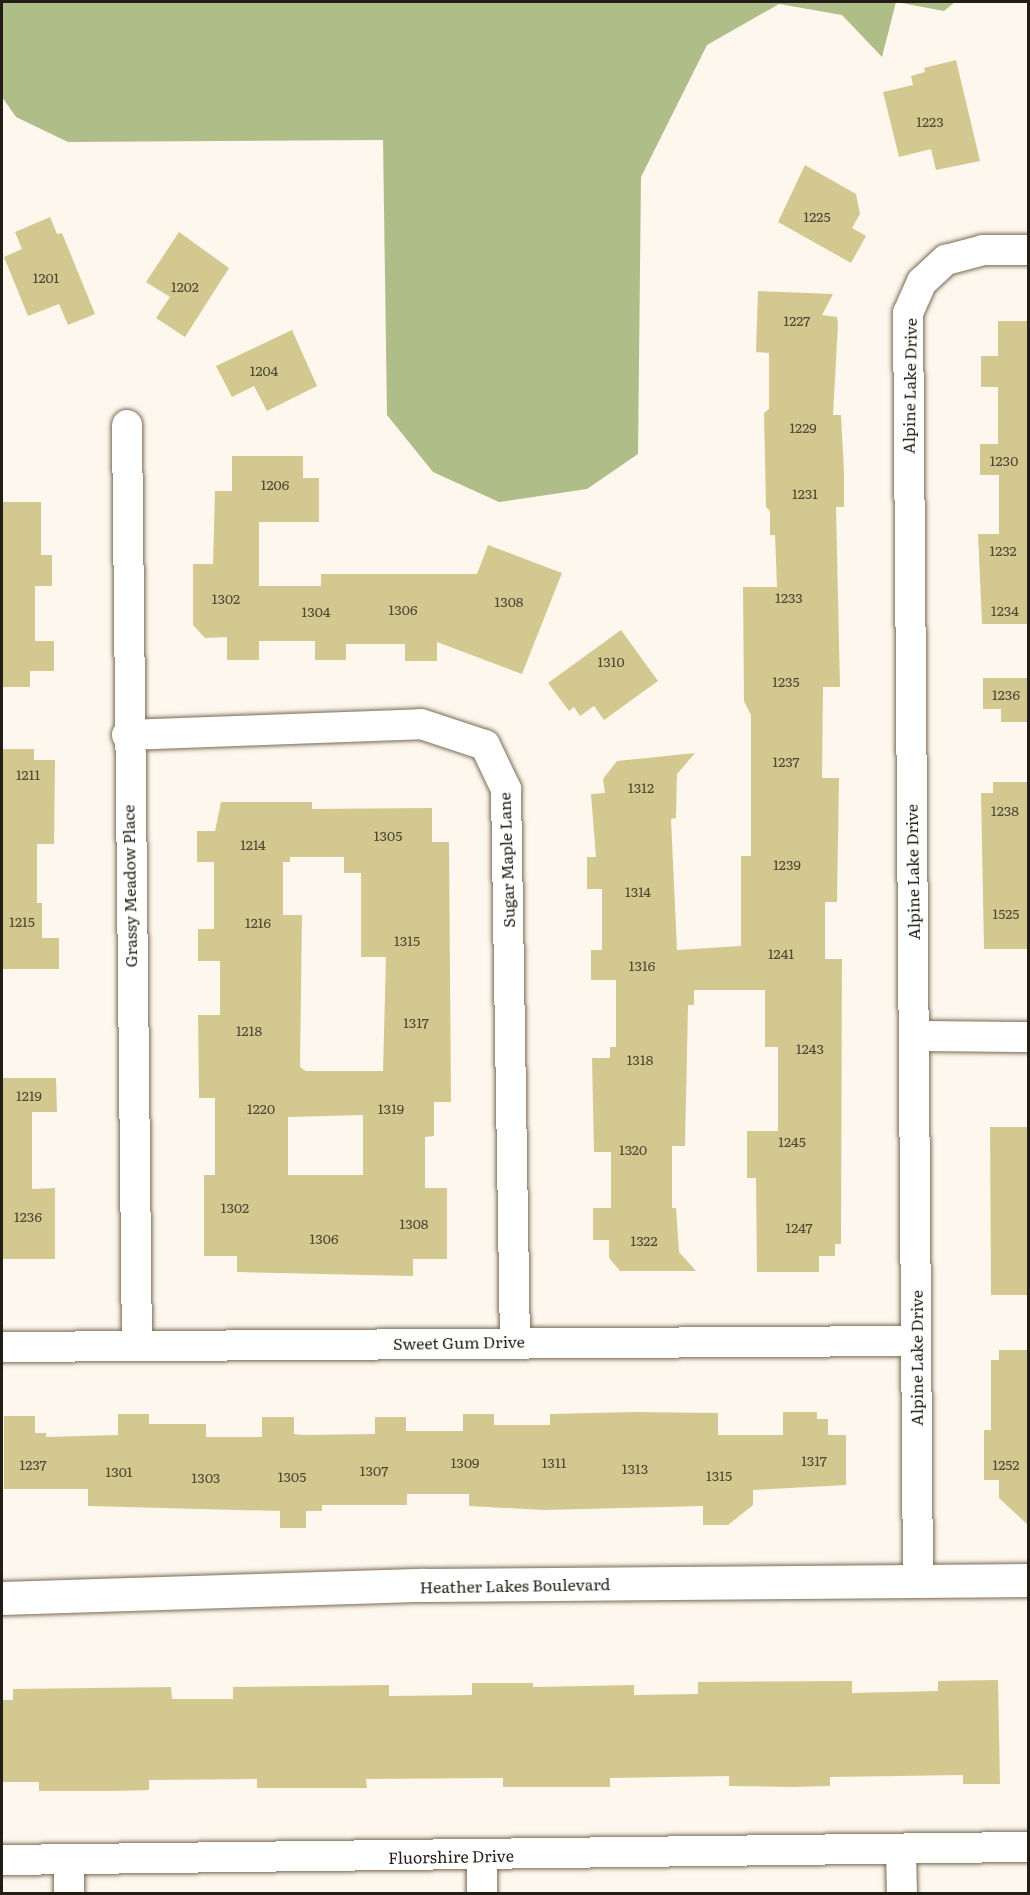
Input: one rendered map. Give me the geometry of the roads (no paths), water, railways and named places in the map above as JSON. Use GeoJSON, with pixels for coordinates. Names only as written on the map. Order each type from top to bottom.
{"type":"FeatureCollection","features":[{"type":"Feature","properties":{"kind":"street","name":"Alpine Lake Drive"},"geometry":{"type":"LineString","coordinates":[[918,1581],[908,313],[922,282],[946,260],[983,250],[1029,250]]}},
{"type":"Feature","properties":{"kind":"street","name":"Grassy Meadow Place"},"geometry":{"type":"LineString","coordinates":[[127,425],[127,735],[137,1346]]}},
{"type":"Feature","properties":{"kind":"street","name":"Sugar Maple Lane"},"geometry":{"type":"LineString","coordinates":[[127,735],[421,724],[485,745],[506,789],[515,1341]]}},
{"type":"Feature","properties":{"kind":"street"},"geometry":{"type":"LineString","coordinates":[[914,1036],[1029,1036]]}},
{"type":"Feature","properties":{"kind":"street","name":"Sweet Gum Drive"},"geometry":{"type":"LineString","coordinates":[[2,1347],[515,1341],[916,1341]]}},
{"type":"Feature","properties":{"kind":"street","name":"Heather Lakes Boulevard"},"geometry":{"type":"LineString","coordinates":[[2,1598],[424,1585],[1029,1580]]}},
{"type":"Feature","properties":{"kind":"street","name":"Fluorshire Drive"},"geometry":{"type":"LineString","coordinates":[[2,1860],[901,1851],[1027,1846]]}},
{"type":"Feature","properties":{"kind":"street"},"geometry":{"type":"LineString","coordinates":[[901,1851],[902,1893]]}},
{"type":"Feature","properties":{"kind":"street"},"geometry":{"type":"LineString","coordinates":[[482,1855],[482,1893]]}},
{"type":"Feature","properties":{"kind":"street"},"geometry":{"type":"LineString","coordinates":[[69,1860],[69,1893]]}}]}
